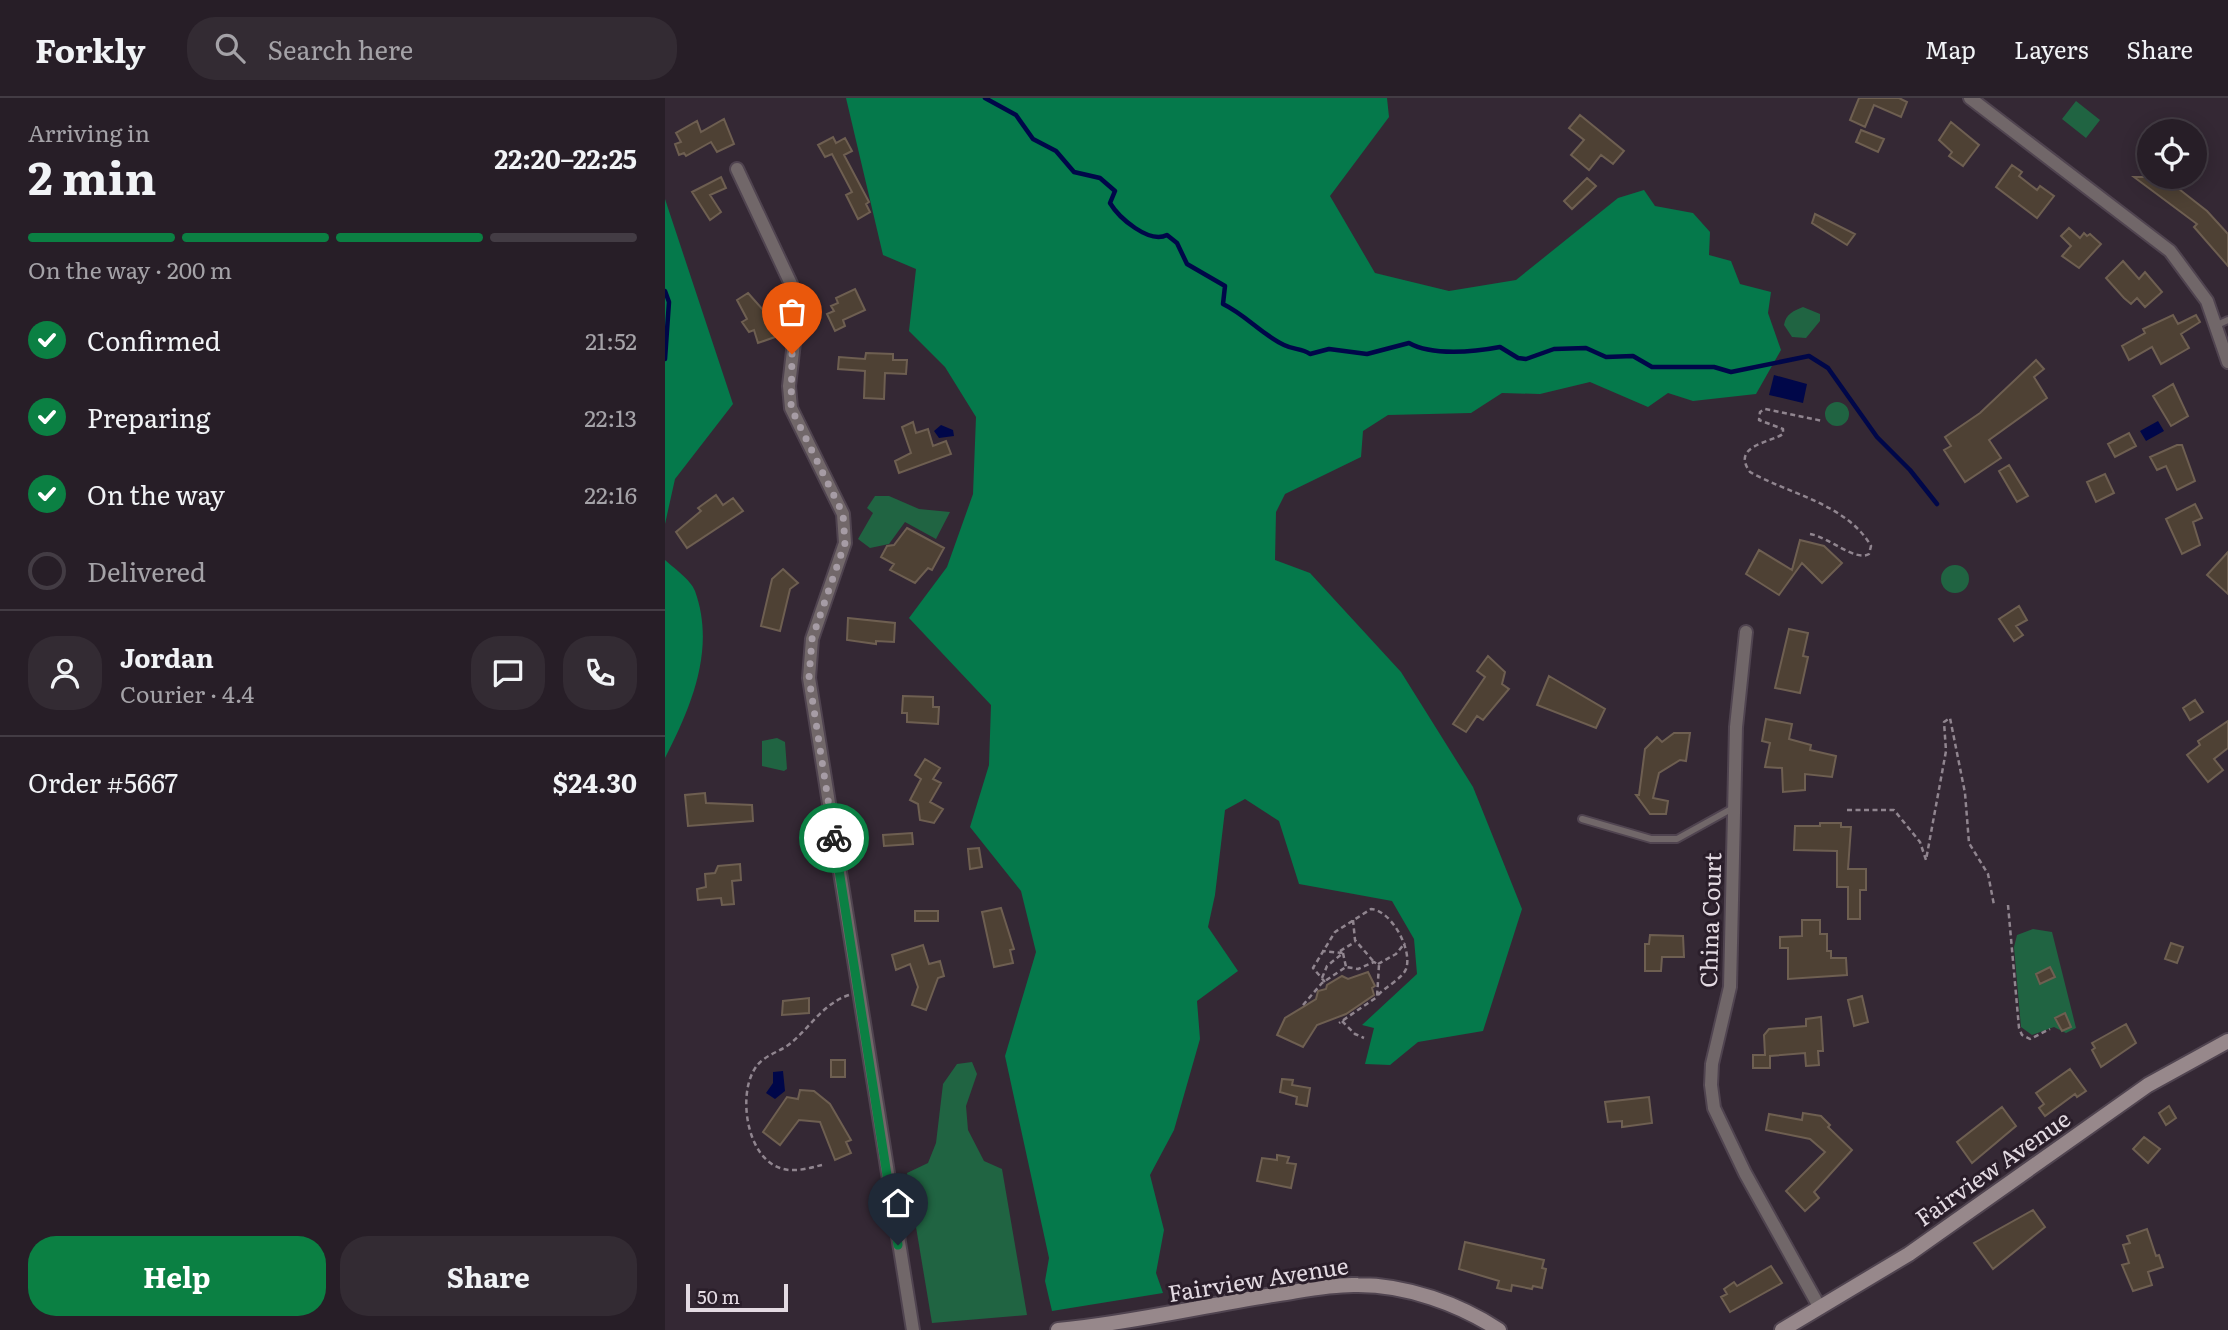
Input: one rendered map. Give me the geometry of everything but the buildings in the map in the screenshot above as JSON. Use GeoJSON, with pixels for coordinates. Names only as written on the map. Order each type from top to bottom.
{"type":"FeatureCollection","features":[{"type":"Feature","properties":{"kind":"main road","name":"Fairview Avenue"},"geometry":{"type":"LineString","coordinates":[[1782,1330],[1909,1254],[2148,1085],[2228,1041]]}},
{"type":"Feature","properties":{"kind":"main road","name":"Fairview Avenue"},"geometry":{"type":"LineString","coordinates":[[1058,1330],[1114,1325],[1246,1299],[1358,1285],[1397,1289],[1448,1304],[1499,1330]]}},
{"type":"Feature","properties":{"kind":"street"},"geometry":{"type":"LineString","coordinates":[[1970,98],[2170,251],[2222,322],[2228,362]]}},
{"type":"Feature","properties":{"kind":"street"},"geometry":{"type":"LineString","coordinates":[[737,169],[791,284],[797,316],[789,386],[791,408],[843,514],[845,543],[812,639],[809,678],[913,1330]]}},
{"type":"Feature","properties":{"kind":"street","name":"China Court"},"geometry":{"type":"LineString","coordinates":[[1746,632],[1736,727],[1730,987],[1712,1064],[1714,1108],[1745,1173],[1820,1308]]}},
{"type":"Feature","properties":{"kind":"lane"},"geometry":{"type":"LineString","coordinates":[[1582,819],[1651,839],[1677,839],[1733,808]]}},
{"type":"Feature","properties":{"kind":"path"},"geometry":{"type":"LineString","coordinates":[[1810,534],[1824,536],[1854,556],[1863,557],[1869,554],[1871,546],[1866,537],[1846,519],[1820,503],[1750,472],[1745,465],[1745,456],[1750,448],[1783,434],[1783,429],[1759,420],[1760,412],[1765,409],[1823,421]]}},
{"type":"Feature","properties":{"kind":"path"},"geometry":{"type":"LineString","coordinates":[[1847,810],[1894,810],[1920,842],[1926,860],[1945,751],[1944,722],[1950,718],[1965,793],[1969,843],[1988,874],[1994,905]]}},
{"type":"Feature","properties":{"kind":"path"},"geometry":{"type":"LineString","coordinates":[[2008,905],[2019,1028],[2022,1035],[2030,1039],[2050,1029]]}},
{"type":"Feature","properties":{"kind":"path"},"geometry":{"type":"LineString","coordinates":[[1325,982],[1313,968],[1335,932],[1352,919],[1376,909],[1392,923],[1405,942],[1406,968],[1378,995],[1340,1022],[1349,1024],[1355,1034],[1364,1038]]}},
{"type":"Feature","properties":{"kind":"path"},"geometry":{"type":"LineString","coordinates":[[1352,919],[1355,940],[1380,971],[1378,995]]}},
{"type":"Feature","properties":{"kind":"path"},"geometry":{"type":"LineString","coordinates":[[1321,978],[1327,966],[1355,940]]}},
{"type":"Feature","properties":{"kind":"path"},"geometry":{"type":"LineString","coordinates":[[1303,1005],[1325,982],[1346,967],[1359,969],[1376,963],[1398,952],[1405,942]]}},
{"type":"Feature","properties":{"kind":"path"},"geometry":{"type":"LineString","coordinates":[[1322,951],[1342,953]]}},
{"type":"Feature","properties":{"kind":"path"},"geometry":{"type":"LineString","coordinates":[[1342,953],[1346,967]]}},
{"type":"Feature","properties":{"kind":"path"},"geometry":{"type":"LineString","coordinates":[[822,1165],[794,1171],[779,1168],[764,1159],[754,1139],[747,1114],[748,1085],[754,1069],[765,1057],[790,1044],[830,1004],[859,992]]}},
{"type":"Feature","properties":{"kind":"green space"},"geometry":{"type":"Polygon","coordinates":[[[846,98],[1387,98],[1389,117],[1330,196],[1375,273],[1449,291],[1516,280],[1618,198],[1644,190],[1655,206],[1693,213],[1710,232],[1709,255],[1731,261],[1740,284],[1771,292],[1768,313],[1781,350],[1756,394],[1693,401],[1668,393],[1648,407],[1590,382],[1540,394],[1502,393],[1471,413],[1388,415],[1363,431],[1361,457],[1285,494],[1276,512],[1275,560],[1310,573],[1401,672],[1473,787],[1522,909],[1483,1031],[1418,1042],[1390,1065],[1365,1064],[1374,1028],[1362,1025],[1417,974],[1414,939],[1392,901],[1299,884],[1279,821],[1245,799],[1225,810],[1215,895],[1208,927],[1238,971],[1197,1001],[1200,1039],[1174,1130],[1150,1175],[1164,1230],[1156,1273],[1163,1293],[1052,1311],[1045,1281],[1049,1258],[1005,1056],[1036,952],[1021,891],[970,827],[989,765],[991,705],[909,618],[947,567],[973,494],[976,417],[945,367],[909,331],[916,269],[883,255],[846,98]]]}},
{"type":"Feature","properties":{"kind":"green space"},"geometry":{"type":"Polygon","coordinates":[[[2076,101],[2100,120],[2086,138],[2062,119],[2076,101]]]}},
{"type":"Feature","properties":{"kind":"green space"},"geometry":{"type":"Polygon","coordinates":[[[665,199],[733,404],[675,479],[665,524],[665,199]]]}},
{"type":"Feature","properties":{"kind":"green space"},"geometry":{"type":"Polygon","coordinates":[[[1803,307],[1820,314],[1820,321],[1806,338],[1792,337],[1784,325],[1786,318],[1803,307]]]}},
{"type":"Feature","properties":{"kind":"green space"},"geometry":{"type":"Polygon","coordinates":[[[1837,402],[1848,409],[1849,414],[1842,425],[1837,426],[1826,419],[1825,414],[1832,403],[1837,402]]]}},
{"type":"Feature","properties":{"kind":"green space"},"geometry":{"type":"Polygon","coordinates":[[[875,496],[889,496],[919,509],[950,512],[936,539],[905,522],[889,544],[870,548],[858,539],[873,513],[867,508],[875,496]]]}},
{"type":"Feature","properties":{"kind":"green space"},"geometry":{"type":"Polygon","coordinates":[[[665,560],[693,587],[701,613],[703,634],[698,677],[684,719],[665,758],[665,560]]]}},
{"type":"Feature","properties":{"kind":"green space"},"geometry":{"type":"Polygon","coordinates":[[[1955,565],[1965,569],[1969,579],[1965,589],[1955,593],[1945,589],[1941,579],[1945,569],[1955,565]]]}},
{"type":"Feature","properties":{"kind":"green space"},"geometry":{"type":"Polygon","coordinates":[[[777,738],[785,742],[787,769],[784,771],[762,766],[762,741],[777,738]]]}},
{"type":"Feature","properties":{"kind":"green space"},"geometry":{"type":"Polygon","coordinates":[[[2033,929],[2052,932],[2076,1028],[2066,1033],[2054,1027],[2032,1035],[2021,1027],[2014,947],[2017,935],[2033,929]]]}},
{"type":"Feature","properties":{"kind":"green space"},"geometry":{"type":"Polygon","coordinates":[[[972,1062],[977,1074],[966,1106],[968,1130],[984,1161],[1002,1169],[1027,1315],[932,1323],[907,1173],[928,1163],[936,1143],[943,1084],[957,1064],[972,1062]]]}},
{"type":"Feature","properties":{"kind":"shaded area"},"geometry":{"type":"Polygon","coordinates":[[[1774,375],[1807,384],[1803,403],[1769,395],[1774,375]]]}},
{"type":"Feature","properties":{"kind":"shaded area"},"geometry":{"type":"Polygon","coordinates":[[[2158,421],[2164,431],[2146,441],[2140,431],[2158,421]]]}},
{"type":"Feature","properties":{"kind":"shaded area"},"geometry":{"type":"Polygon","coordinates":[[[941,425],[953,430],[954,436],[939,438],[934,431],[941,425]]]}},
{"type":"Feature","properties":{"kind":"shaded area"},"geometry":{"type":"Polygon","coordinates":[[[783,1071],[785,1091],[775,1099],[766,1093],[773,1083],[773,1072],[783,1071]]]}},
{"type":"Feature","properties":{"kind":"waterway"},"geometry":{"type":"LineString","coordinates":[[985,98],[1016,115],[1033,139],[1056,151],[1074,172],[1100,178],[1115,191],[1110,203],[1120,216],[1143,233],[1160,237],[1167,235],[1177,243],[1187,264],[1225,286],[1223,304],[1288,347],[1310,354],[1329,349],[1367,354],[1409,343],[1441,351],[1500,347],[1518,358],[1526,359],[1554,349],[1586,348],[1606,357],[1633,356],[1652,367],[1714,367],[1731,372],[1809,356],[1828,368],[1877,437],[1910,470],[1937,504]]}},
{"type":"Feature","properties":{"kind":"waterway"},"geometry":{"type":"LineString","coordinates":[[665,291],[669,302],[665,359]]}},
{"type":"Feature","properties":{"kind":"way so far"},"geometry":{"type":"LineString","coordinates":[[792,354],[789,386],[791,408],[843,514],[845,543],[812,639],[809,678],[834,838]]}},
{"type":"Feature","properties":{"kind":"route"},"geometry":{"type":"LineString","coordinates":[[834,838],[898,1245]]}}]}
